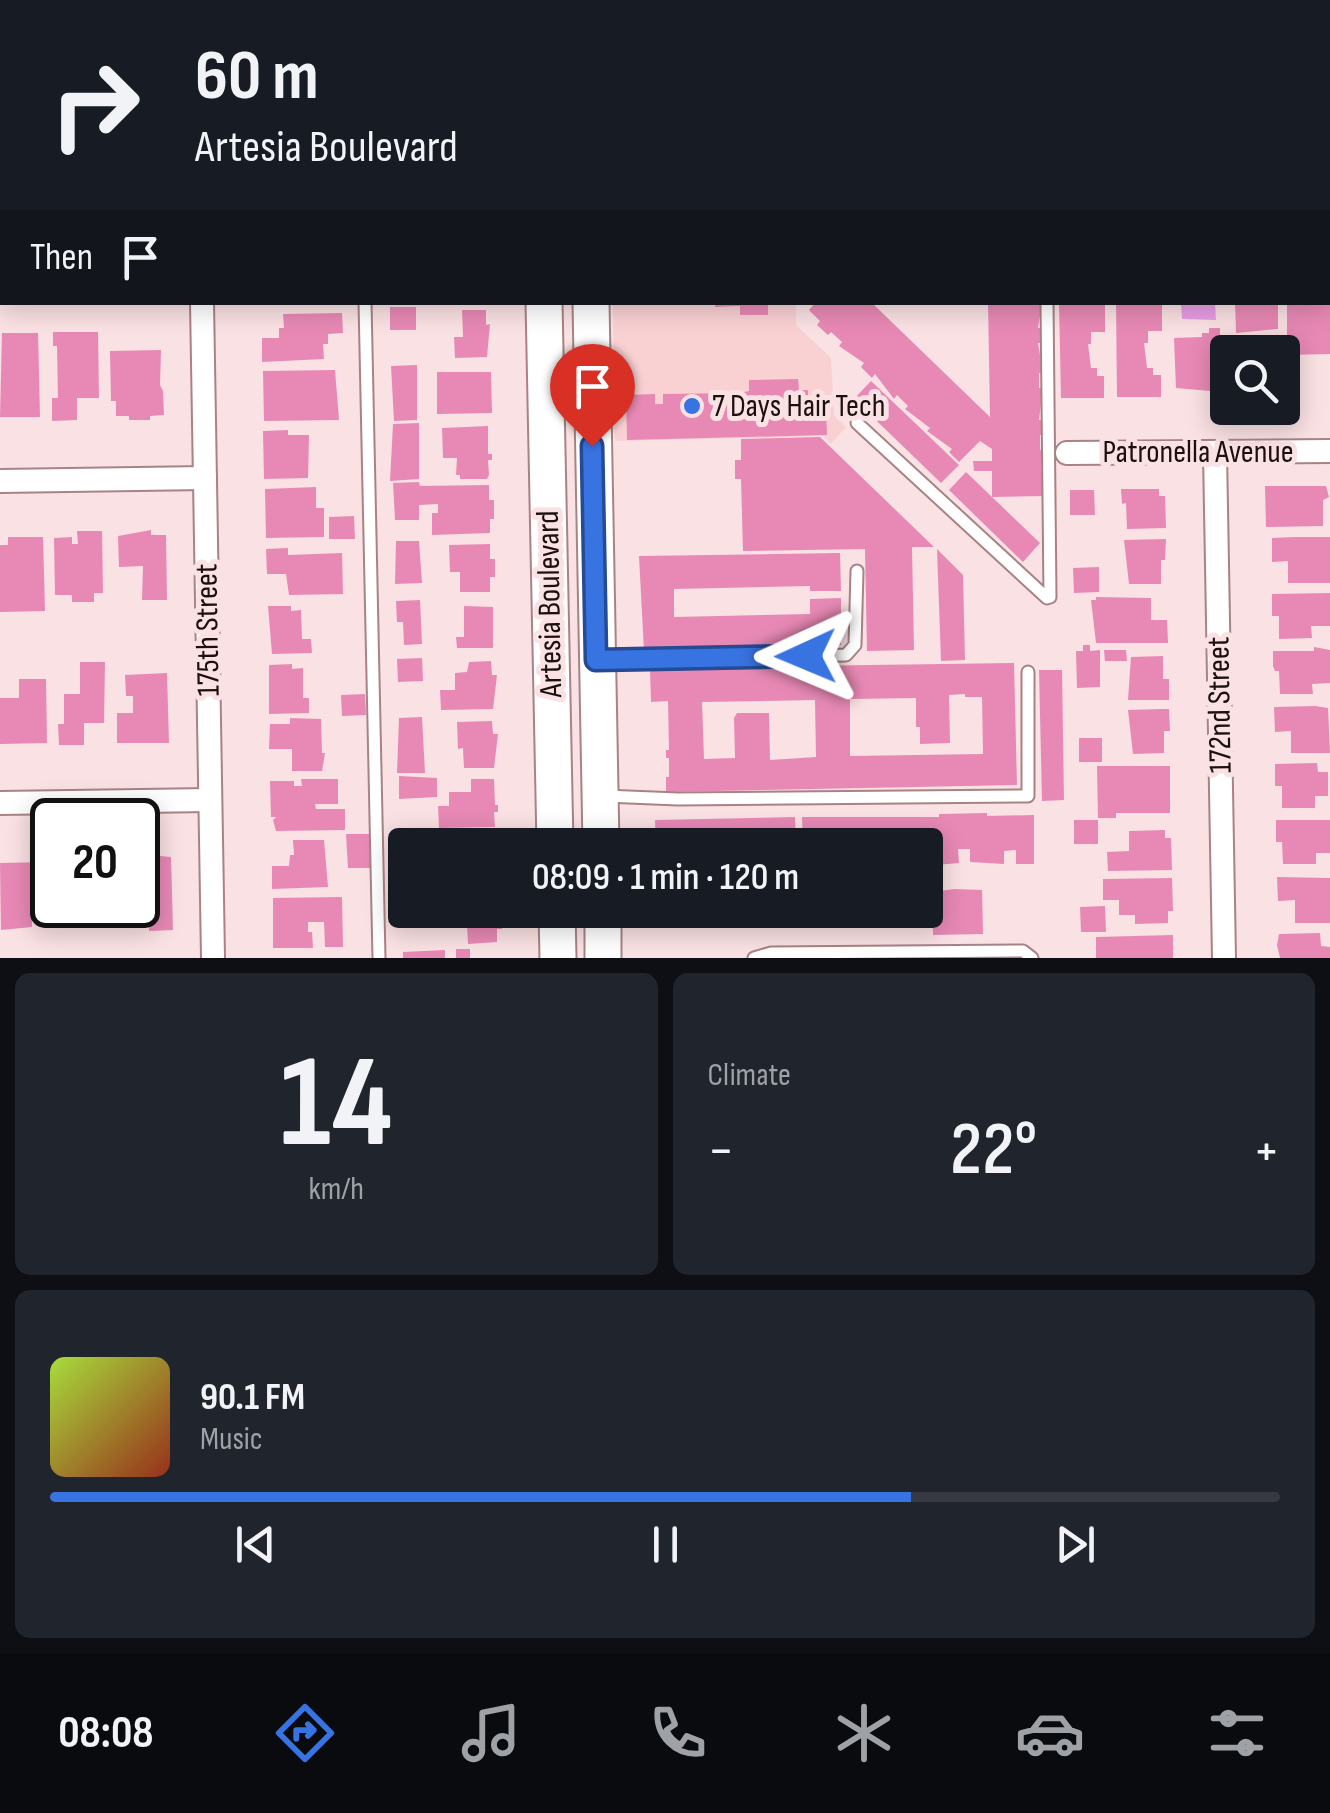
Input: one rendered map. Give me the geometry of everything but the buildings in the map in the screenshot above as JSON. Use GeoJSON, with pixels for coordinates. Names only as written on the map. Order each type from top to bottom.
{"type":"FeatureCollection","features":[{"type":"Feature","properties":{"kind":"main road","name":"Artesia Boulevard"},"geometry":{"type":"LineString","coordinates":[[544,305],[555,828]]}},
{"type":"Feature","properties":{"kind":"main road","name":"Artesia Boulevard"},"geometry":{"type":"LineString","coordinates":[[592,305],[601,828]]}},
{"type":"Feature","properties":{"kind":"main road"},"geometry":{"type":"LineString","coordinates":[[557,928],[558,958]]}},
{"type":"Feature","properties":{"kind":"main road"},"geometry":{"type":"LineString","coordinates":[[603,928],[604,958]]}},
{"type":"Feature","properties":{"kind":"street","name":"175th Street"},"geometry":{"type":"LineString","coordinates":[[202,305],[213,958]]}},
{"type":"Feature","properties":{"kind":"street","name":"Patronella Avenue"},"geometry":{"type":"LineString","coordinates":[[1067,452],[1330,451]]}},
{"type":"Feature","properties":{"kind":"street","name":"172nd Street"},"geometry":{"type":"LineString","coordinates":[[1215,452],[1224,958]]}},
{"type":"Feature","properties":{"kind":"street"},"geometry":{"type":"LineString","coordinates":[[0,481],[205,478]]}},
{"type":"Feature","properties":{"kind":"street"},"geometry":{"type":"LineString","coordinates":[[0,803],[210,800]]}},
{"type":"Feature","properties":{"kind":"lane"},"geometry":{"type":"LineString","coordinates":[[365,305],[378,958]]}},
{"type":"Feature","properties":{"kind":"lane"},"geometry":{"type":"LineString","coordinates":[[857,423],[1050,597],[1046,305]]}},
{"type":"Feature","properties":{"kind":"lane"},"geometry":{"type":"LineString","coordinates":[[596,660],[846,655],[856,645],[857,571]]}},
{"type":"Feature","properties":{"kind":"lane"},"geometry":{"type":"LineString","coordinates":[[600,796],[1028,796],[1028,672]]}},
{"type":"Feature","properties":{"kind":"lane"},"geometry":{"type":"LineString","coordinates":[[754,958],[770,953],[964,955],[1023,951],[1032,958]]}},
{"type":"Feature","properties":{"kind":"shaded area"},"geometry":{"type":"Polygon","coordinates":[[[613,305],[796,305],[796,325],[831,358],[834,415],[846,427],[831,444],[823,436],[615,441],[613,305]]]}},
{"type":"Feature","properties":{"kind":"shaded area"},"geometry":{"type":"Polygon","coordinates":[[[1181,305],[1215,305],[1216,320],[1182,319],[1181,305]]]}},
{"type":"Feature","properties":{"kind":"place","name":"7 Days Hair Tech"},"geometry":{"type":"Point","coordinates":[692,406]}},
{"type":"Feature","properties":{"kind":"route"},"geometry":{"type":"LineString","coordinates":[[592,446],[596,660],[806,656]]}}]}
